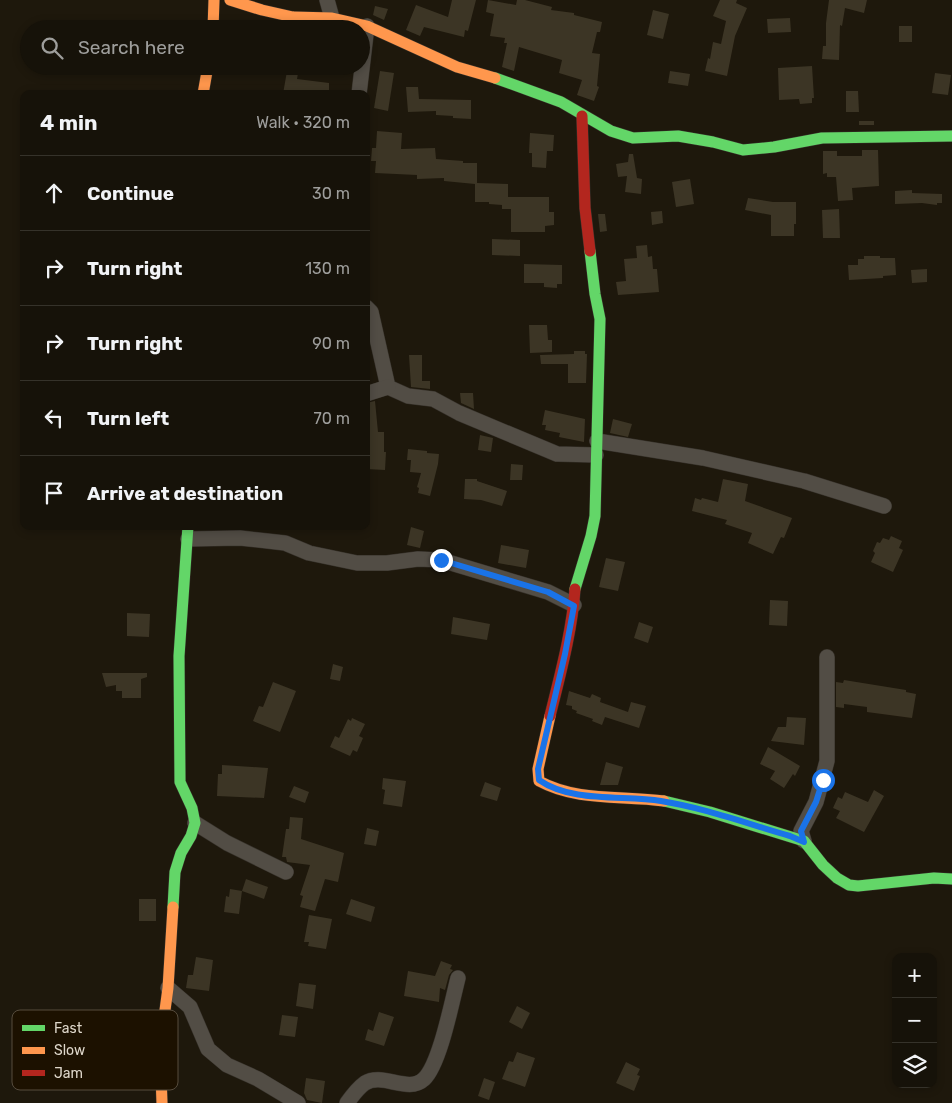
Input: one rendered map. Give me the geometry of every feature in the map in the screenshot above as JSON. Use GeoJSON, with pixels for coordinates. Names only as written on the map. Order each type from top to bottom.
{"type":"FeatureCollection","features":[{"type":"Feature","properties":{"kind":"street"},"geometry":{"type":"LineString","coordinates":[[213,20],[214,0]]}},
{"type":"Feature","properties":{"kind":"street"},"geometry":{"type":"LineString","coordinates":[[230,0],[293,17],[341,20]]}},
{"type":"Feature","properties":{"kind":"street"},"geometry":{"type":"LineString","coordinates":[[327,0],[332,18]]}},
{"type":"Feature","properties":{"kind":"street"},"geometry":{"type":"LineString","coordinates":[[370,27],[457,67],[512,83],[561,102],[582,116],[611,131],[633,138],[678,136],[713,142],[743,150],[774,148],[822,138],[952,136]]}},
{"type":"Feature","properties":{"kind":"street"},"geometry":{"type":"LineString","coordinates":[[204,90],[206,75]]}},
{"type":"Feature","properties":{"kind":"street"},"geometry":{"type":"LineString","coordinates":[[359,90],[361,75]]}},
{"type":"Feature","properties":{"kind":"street"},"geometry":{"type":"LineString","coordinates":[[582,116],[585,208],[595,294],[600,319],[595,516],[575,588],[574,606],[565,654],[538,769],[539,780],[557,790],[573,794],[660,801],[682,806],[790,836],[804,842]]}},
{"type":"Feature","properties":{"kind":"street"},"geometry":{"type":"LineString","coordinates":[[370,311],[388,387]]}},
{"type":"Feature","properties":{"kind":"street"},"geometry":{"type":"LineString","coordinates":[[370,393],[388,387],[408,396],[433,399],[459,413],[558,454],[596,448],[703,458],[804,481],[884,506]]}},
{"type":"Feature","properties":{"kind":"street"},"geometry":{"type":"LineString","coordinates":[[165,1010],[175,872],[181,853],[192,836],[195,823],[192,808],[180,782],[180,656],[188,533],[285,543],[309,553],[357,563],[386,563],[418,559],[441,560],[548,592],[574,606]]}},
{"type":"Feature","properties":{"kind":"street"},"geometry":{"type":"LineString","coordinates":[[827,657],[827,761],[816,802],[801,831],[804,842],[823,865],[837,878],[849,885],[858,886],[934,878],[952,880]]}},
{"type":"Feature","properties":{"kind":"street"},"geometry":{"type":"LineString","coordinates":[[195,823],[227,843],[286,872]]}},
{"type":"Feature","properties":{"kind":"street"},"geometry":{"type":"LineString","coordinates":[[347,1103],[358,1089],[367,1082],[380,1080],[408,1084],[417,1083],[425,1078],[439,1051],[458,978]]}},
{"type":"Feature","properties":{"kind":"street"},"geometry":{"type":"LineString","coordinates":[[168,988],[190,1007],[208,1049],[228,1065],[258,1079],[298,1103]]}},
{"type":"Feature","properties":{"kind":"street"},"geometry":{"type":"LineString","coordinates":[[162,1090],[162,1103]]}},
{"type":"Feature","properties":{"kind":"building"},"geometry":{"type":"Polygon","coordinates":[[[452,0],[476,0],[468,31],[465,30],[464,37],[424,27],[420,36],[406,30],[416,5],[448,17],[452,0]]]}},
{"type":"Feature","properties":{"kind":"building"},"geometry":{"type":"Polygon","coordinates":[[[488,0],[516,5],[517,0],[525,0],[552,7],[551,10],[574,13],[574,15],[602,22],[600,32],[597,32],[592,53],[600,54],[597,86],[599,87],[594,101],[577,95],[582,80],[559,73],[562,60],[519,47],[514,71],[502,67],[507,43],[504,43],[505,38],[490,36],[494,14],[486,12],[488,0]]]}},
{"type":"Feature","properties":{"kind":"building"},"geometry":{"type":"Polygon","coordinates":[[[720,0],[737,0],[736,3],[747,8],[735,36],[727,76],[705,71],[708,58],[710,59],[713,42],[721,44],[726,21],[713,16],[720,0]]]}},
{"type":"Feature","properties":{"kind":"building"},"geometry":{"type":"Polygon","coordinates":[[[829,0],[867,0],[864,13],[845,8],[842,26],[840,25],[839,60],[822,59],[823,46],[826,46],[829,0]]]}},
{"type":"Feature","properties":{"kind":"building"},"geometry":{"type":"Polygon","coordinates":[[[375,6],[388,9],[384,20],[373,15],[375,6]]]}},
{"type":"Feature","properties":{"kind":"building"},"geometry":{"type":"Polygon","coordinates":[[[653,10],[669,14],[663,39],[647,35],[653,10]]]}},
{"type":"Feature","properties":{"kind":"building"},"geometry":{"type":"Polygon","coordinates":[[[790,18],[791,32],[768,33],[767,19],[790,18]]]}},
{"type":"Feature","properties":{"kind":"building"},"geometry":{"type":"Polygon","coordinates":[[[899,26],[912,26],[912,42],[899,42],[899,26]]]}},
{"type":"Feature","properties":{"kind":"building"},"geometry":{"type":"Polygon","coordinates":[[[812,66],[814,98],[812,98],[812,103],[800,104],[799,99],[779,100],[778,68],[812,66]]]}},
{"type":"Feature","properties":{"kind":"building"},"geometry":{"type":"Polygon","coordinates":[[[380,71],[394,73],[388,111],[374,108],[380,71]]]}},
{"type":"Feature","properties":{"kind":"building"},"geometry":{"type":"Polygon","coordinates":[[[670,71],[690,74],[688,86],[668,83],[670,71]]]}},
{"type":"Feature","properties":{"kind":"building"},"geometry":{"type":"Polygon","coordinates":[[[935,73],[951,75],[948,95],[932,93],[935,73]]]}},
{"type":"Feature","properties":{"kind":"building"},"geometry":{"type":"Polygon","coordinates":[[[286,75],[298,75],[297,79],[329,83],[329,90],[284,90],[286,75]]]}},
{"type":"Feature","properties":{"kind":"building"},"geometry":{"type":"Polygon","coordinates":[[[406,87],[418,87],[419,99],[471,100],[471,119],[436,115],[436,111],[408,112],[406,87]]]}},
{"type":"Feature","properties":{"kind":"building"},"geometry":{"type":"Polygon","coordinates":[[[846,91],[858,91],[859,112],[846,112],[846,91]]]}},
{"type":"Feature","properties":{"kind":"building"},"geometry":{"type":"Polygon","coordinates":[[[859,121],[874,121],[874,125],[859,125],[859,121]]]}},
{"type":"Feature","properties":{"kind":"building"},"geometry":{"type":"Polygon","coordinates":[[[377,131],[402,133],[401,149],[435,148],[436,159],[477,163],[477,183],[508,184],[508,197],[549,197],[549,212],[554,212],[554,225],[545,226],[545,232],[511,232],[511,209],[502,209],[502,205],[489,204],[489,202],[475,202],[475,184],[444,181],[444,178],[417,179],[417,175],[375,173],[376,161],[371,161],[372,148],[376,148],[377,131]]]}},
{"type":"Feature","properties":{"kind":"building"},"geometry":{"type":"Polygon","coordinates":[[[530,133],[554,135],[553,151],[547,151],[546,168],[532,167],[532,153],[529,153],[530,133]]]}},
{"type":"Feature","properties":{"kind":"building"},"geometry":{"type":"Polygon","coordinates":[[[862,150],[878,150],[879,186],[852,188],[853,200],[838,201],[836,177],[827,177],[827,173],[823,174],[823,151],[837,151],[837,156],[862,156],[862,150]]]}},
{"type":"Feature","properties":{"kind":"building"},"geometry":{"type":"Polygon","coordinates":[[[629,154],[633,154],[637,178],[642,179],[641,194],[625,192],[627,176],[618,177],[616,164],[628,162],[629,154]]]}},
{"type":"Feature","properties":{"kind":"building"},"geometry":{"type":"Polygon","coordinates":[[[690,179],[694,204],[676,207],[672,182],[690,179]]]}},
{"type":"Feature","properties":{"kind":"building"},"geometry":{"type":"Polygon","coordinates":[[[912,190],[912,193],[942,194],[942,203],[937,203],[937,205],[922,203],[895,204],[895,191],[912,190]]]}},
{"type":"Feature","properties":{"kind":"building"},"geometry":{"type":"Polygon","coordinates":[[[748,198],[773,202],[796,202],[794,236],[771,236],[771,215],[745,210],[748,198]]]}},
{"type":"Feature","properties":{"kind":"building"},"geometry":{"type":"Polygon","coordinates":[[[839,209],[840,238],[823,238],[822,210],[839,209]]]}},
{"type":"Feature","properties":{"kind":"building"},"geometry":{"type":"Polygon","coordinates":[[[662,211],[663,223],[652,225],[651,212],[662,211]]]}},
{"type":"Feature","properties":{"kind":"building"},"geometry":{"type":"Polygon","coordinates":[[[598,214],[605,214],[607,231],[600,232],[598,214]]]}},
{"type":"Feature","properties":{"kind":"building"},"geometry":{"type":"Polygon","coordinates":[[[492,239],[520,240],[520,256],[492,255],[492,239]]]}},
{"type":"Feature","properties":{"kind":"building"},"geometry":{"type":"Polygon","coordinates":[[[647,245],[648,257],[652,256],[653,269],[657,269],[659,292],[618,295],[616,282],[626,281],[624,259],[637,258],[636,246],[647,245]]]}},
{"type":"Feature","properties":{"kind":"building"},"geometry":{"type":"Polygon","coordinates":[[[864,256],[895,258],[896,275],[883,276],[883,278],[849,280],[848,265],[858,265],[858,259],[864,259],[864,256]]]}},
{"type":"Feature","properties":{"kind":"building"},"geometry":{"type":"Polygon","coordinates":[[[524,264],[562,265],[562,284],[557,284],[557,288],[544,287],[544,283],[524,283],[524,264]]]}},
{"type":"Feature","properties":{"kind":"building"},"geometry":{"type":"Polygon","coordinates":[[[927,269],[927,282],[912,283],[911,270],[927,269]]]}},
{"type":"Feature","properties":{"kind":"building"},"geometry":{"type":"Polygon","coordinates":[[[529,325],[547,325],[548,340],[552,340],[552,352],[530,353],[529,325]]]}},
{"type":"Feature","properties":{"kind":"building"},"geometry":{"type":"Polygon","coordinates":[[[574,351],[585,351],[585,354],[587,354],[586,383],[568,383],[568,364],[541,364],[540,355],[574,354],[574,351]]]}},
{"type":"Feature","properties":{"kind":"building"},"geometry":{"type":"Polygon","coordinates":[[[409,355],[422,355],[422,381],[430,381],[430,389],[411,387],[409,355]]]}},
{"type":"Feature","properties":{"kind":"building"},"geometry":{"type":"Polygon","coordinates":[[[460,393],[473,393],[474,409],[461,403],[460,393]]]}},
{"type":"Feature","properties":{"kind":"building"},"geometry":{"type":"Polygon","coordinates":[[[375,401],[378,432],[384,432],[385,470],[370,469],[370,402],[375,401]]]}},
{"type":"Feature","properties":{"kind":"building"},"geometry":{"type":"Polygon","coordinates":[[[545,410],[585,419],[584,442],[559,437],[560,433],[545,430],[546,425],[542,425],[545,410]]]}},
{"type":"Feature","properties":{"kind":"building"},"geometry":{"type":"Polygon","coordinates":[[[613,419],[632,424],[628,437],[610,433],[613,419]]]}},
{"type":"Feature","properties":{"kind":"building"},"geometry":{"type":"Polygon","coordinates":[[[480,435],[493,438],[491,452],[478,450],[480,435]]]}},
{"type":"Feature","properties":{"kind":"building"},"geometry":{"type":"Polygon","coordinates":[[[408,449],[439,454],[430,496],[418,493],[419,488],[417,487],[421,473],[410,472],[411,460],[407,460],[408,449]]]}},
{"type":"Feature","properties":{"kind":"building"},"geometry":{"type":"Polygon","coordinates":[[[511,464],[523,465],[522,480],[510,480],[511,464]]]}},
{"type":"Feature","properties":{"kind":"building"},"geometry":{"type":"Polygon","coordinates":[[[465,479],[477,479],[477,481],[507,491],[502,506],[481,500],[464,499],[465,479]]]}},
{"type":"Feature","properties":{"kind":"building"},"geometry":{"type":"Polygon","coordinates":[[[723,479],[748,484],[745,501],[792,518],[784,538],[781,537],[773,554],[748,543],[752,533],[725,524],[727,520],[692,511],[695,498],[718,502],[723,479]]]}},
{"type":"Feature","properties":{"kind":"building"},"geometry":{"type":"Polygon","coordinates":[[[411,527],[424,531],[420,548],[407,545],[411,527]]]}},
{"type":"Feature","properties":{"kind":"building"},"geometry":{"type":"Polygon","coordinates":[[[891,536],[902,541],[899,548],[903,550],[893,572],[871,562],[877,542],[880,543],[883,538],[889,540],[891,536]]]}},
{"type":"Feature","properties":{"kind":"building"},"geometry":{"type":"Polygon","coordinates":[[[501,545],[529,550],[526,568],[498,563],[501,545]]]}},
{"type":"Feature","properties":{"kind":"building"},"geometry":{"type":"Polygon","coordinates":[[[606,558],[625,562],[618,591],[599,587],[606,558]]]}},
{"type":"Feature","properties":{"kind":"building"},"geometry":{"type":"Polygon","coordinates":[[[770,600],[788,601],[787,626],[769,625],[770,600]]]}},
{"type":"Feature","properties":{"kind":"building"},"geometry":{"type":"Polygon","coordinates":[[[127,613],[150,614],[149,637],[127,636],[127,613]]]}},
{"type":"Feature","properties":{"kind":"building"},"geometry":{"type":"Polygon","coordinates":[[[453,617],[490,624],[487,640],[451,634],[453,617]]]}},
{"type":"Feature","properties":{"kind":"building"},"geometry":{"type":"Polygon","coordinates":[[[639,622],[653,627],[648,643],[634,638],[639,622]]]}},
{"type":"Feature","properties":{"kind":"building"},"geometry":{"type":"Polygon","coordinates":[[[333,664],[343,667],[340,681],[330,679],[333,664]]]}},
{"type":"Feature","properties":{"kind":"building"},"geometry":{"type":"Polygon","coordinates":[[[102,673],[147,673],[147,677],[141,679],[141,698],[122,698],[122,691],[116,691],[116,685],[106,687],[102,673]]]}},
{"type":"Feature","properties":{"kind":"building"},"geometry":{"type":"Polygon","coordinates":[[[844,680],[906,690],[906,692],[916,694],[912,718],[867,712],[867,707],[844,704],[844,708],[836,707],[836,682],[843,683],[844,680]]]}},
{"type":"Feature","properties":{"kind":"building"},"geometry":{"type":"Polygon","coordinates":[[[273,682],[296,691],[280,732],[253,721],[259,706],[263,707],[273,682]]]}},
{"type":"Feature","properties":{"kind":"building"},"geometry":{"type":"Polygon","coordinates":[[[569,691],[590,698],[592,694],[601,698],[600,702],[628,712],[631,702],[646,706],[639,728],[605,717],[602,725],[592,721],[593,719],[576,713],[577,711],[572,709],[572,706],[566,705],[569,691]]]}},
{"type":"Feature","properties":{"kind":"building"},"geometry":{"type":"Polygon","coordinates":[[[787,717],[806,718],[804,745],[771,741],[778,727],[786,727],[787,717]]]}},
{"type":"Feature","properties":{"kind":"building"},"geometry":{"type":"Polygon","coordinates":[[[352,718],[365,724],[359,736],[363,738],[357,752],[353,750],[350,756],[330,747],[335,736],[339,738],[348,719],[351,721],[352,718]]]}},
{"type":"Feature","properties":{"kind":"building"},"geometry":{"type":"Polygon","coordinates":[[[768,747],[800,766],[795,776],[793,774],[784,788],[770,779],[775,771],[760,764],[768,747]]]}},
{"type":"Feature","properties":{"kind":"building"},"geometry":{"type":"Polygon","coordinates":[[[606,762],[623,767],[618,785],[600,785],[606,762]]]}},
{"type":"Feature","properties":{"kind":"building"},"geometry":{"type":"Polygon","coordinates":[[[222,765],[268,768],[264,798],[217,796],[218,774],[222,774],[222,765]]]}},
{"type":"Feature","properties":{"kind":"building"},"geometry":{"type":"Polygon","coordinates":[[[383,778],[406,781],[402,807],[383,804],[385,790],[382,789],[383,778]]]}},
{"type":"Feature","properties":{"kind":"building"},"geometry":{"type":"Polygon","coordinates":[[[485,782],[501,788],[497,801],[480,796],[485,782]]]}},
{"type":"Feature","properties":{"kind":"building"},"geometry":{"type":"Polygon","coordinates":[[[294,786],[309,792],[305,803],[289,797],[294,786]]]}},
{"type":"Feature","properties":{"kind":"building"},"geometry":{"type":"Polygon","coordinates":[[[874,790],[884,796],[864,832],[836,818],[840,811],[833,808],[838,797],[842,799],[845,792],[868,802],[874,790]]]}},
{"type":"Feature","properties":{"kind":"building"},"geometry":{"type":"Polygon","coordinates":[[[290,817],[303,818],[301,839],[344,853],[338,882],[325,879],[315,911],[300,907],[303,896],[300,895],[310,865],[287,862],[286,857],[282,857],[286,829],[289,829],[290,817]]]}},
{"type":"Feature","properties":{"kind":"building"},"geometry":{"type":"Polygon","coordinates":[[[367,828],[379,831],[376,846],[364,844],[367,828]]]}},
{"type":"Feature","properties":{"kind":"building"},"geometry":{"type":"Polygon","coordinates":[[[246,879],[268,887],[264,899],[242,891],[246,879]]]}},
{"type":"Feature","properties":{"kind":"building"},"geometry":{"type":"Polygon","coordinates":[[[230,889],[242,891],[239,914],[224,912],[226,896],[229,897],[230,889]]]}},
{"type":"Feature","properties":{"kind":"building"},"geometry":{"type":"Polygon","coordinates":[[[139,899],[156,899],[156,921],[139,921],[139,899]]]}},
{"type":"Feature","properties":{"kind":"building"},"geometry":{"type":"Polygon","coordinates":[[[351,899],[375,907],[371,922],[346,914],[351,899]]]}},
{"type":"Feature","properties":{"kind":"building"},"geometry":{"type":"Polygon","coordinates":[[[309,915],[332,919],[326,949],[308,946],[309,942],[304,942],[309,915]]]}},
{"type":"Feature","properties":{"kind":"building"},"geometry":{"type":"Polygon","coordinates":[[[196,957],[213,960],[209,991],[186,988],[188,975],[193,975],[196,957]]]}},
{"type":"Feature","properties":{"kind":"building"},"geometry":{"type":"Polygon","coordinates":[[[441,961],[452,965],[450,969],[453,970],[449,975],[445,990],[440,988],[439,1002],[404,996],[408,971],[435,976],[441,961]]]}},
{"type":"Feature","properties":{"kind":"building"},"geometry":{"type":"Polygon","coordinates":[[[299,983],[316,985],[313,1009],[296,1006],[299,983]]]}},
{"type":"Feature","properties":{"kind":"building"},"geometry":{"type":"Polygon","coordinates":[[[517,1006],[530,1013],[522,1029],[509,1022],[517,1006]]]}},
{"type":"Feature","properties":{"kind":"building"},"geometry":{"type":"Polygon","coordinates":[[[379,1012],[394,1017],[384,1046],[365,1040],[368,1029],[373,1031],[379,1012]]]}},
{"type":"Feature","properties":{"kind":"building"},"geometry":{"type":"Polygon","coordinates":[[[282,1015],[298,1017],[295,1037],[279,1035],[282,1015]]]}},
{"type":"Feature","properties":{"kind":"building"},"geometry":{"type":"Polygon","coordinates":[[[517,1052],[535,1058],[525,1087],[502,1079],[509,1061],[513,1062],[517,1052]]]}},
{"type":"Feature","properties":{"kind":"building"},"geometry":{"type":"Polygon","coordinates":[[[626,1062],[640,1069],[637,1075],[640,1076],[634,1091],[616,1083],[626,1062]]]}},
{"type":"Feature","properties":{"kind":"building"},"geometry":{"type":"Polygon","coordinates":[[[306,1078],[325,1081],[322,1103],[307,1100],[304,1093],[306,1078]]]}},
{"type":"Feature","properties":{"kind":"building"},"geometry":{"type":"Polygon","coordinates":[[[484,1078],[495,1082],[489,1100],[478,1096],[484,1078]]]}},
{"type":"Feature","properties":{"kind":"traffic: fast"},"geometry":{"type":"LineString","coordinates":[[495,78],[561,102],[611,131],[633,138],[678,136],[713,142],[743,150],[774,147],[822,138],[952,136]]}},
{"type":"Feature","properties":{"kind":"traffic: fast"},"geometry":{"type":"LineString","coordinates":[[575,589],[595,516],[600,319],[590,251]]}},
{"type":"Feature","properties":{"kind":"traffic: fast"},"geometry":{"type":"LineString","coordinates":[[173,907],[175,872],[181,853],[191,836],[195,823],[192,808],[180,782],[179,656],[188,530]]}},
{"type":"Feature","properties":{"kind":"traffic: fast"},"geometry":{"type":"LineString","coordinates":[[664,801],[710,812],[804,841],[823,865],[837,878],[849,885],[858,886],[934,878],[952,879]]}},
{"type":"Feature","properties":{"kind":"traffic: slow"},"geometry":{"type":"LineString","coordinates":[[213,20],[214,0]]}},
{"type":"Feature","properties":{"kind":"traffic: slow"},"geometry":{"type":"LineString","coordinates":[[230,0],[293,17],[341,20]]}},
{"type":"Feature","properties":{"kind":"traffic: slow"},"geometry":{"type":"LineString","coordinates":[[370,27],[457,67],[495,78]]}},
{"type":"Feature","properties":{"kind":"traffic: slow"},"geometry":{"type":"LineString","coordinates":[[204,90],[206,75]]}},
{"type":"Feature","properties":{"kind":"traffic: slow"},"geometry":{"type":"LineString","coordinates":[[550,716],[538,769],[539,781],[554,788],[584,795],[664,801]]}},
{"type":"Feature","properties":{"kind":"traffic: slow"},"geometry":{"type":"LineString","coordinates":[[165,1010],[173,907]]}},
{"type":"Feature","properties":{"kind":"traffic: slow"},"geometry":{"type":"LineString","coordinates":[[162,1090],[162,1103]]}},
{"type":"Feature","properties":{"kind":"traffic: jam"},"geometry":{"type":"LineString","coordinates":[[582,116],[585,208],[590,251]]}},
{"type":"Feature","properties":{"kind":"traffic: jam"},"geometry":{"type":"LineString","coordinates":[[550,716],[562,669],[575,589]]}},
{"type":"Feature","properties":{"kind":"route"},"geometry":{"type":"LineString","coordinates":[[441,560],[548,592],[574,606],[565,654],[538,769],[539,780],[547,786],[573,794],[660,801],[790,836],[804,842],[801,831],[816,802],[823,780]]}}]}
